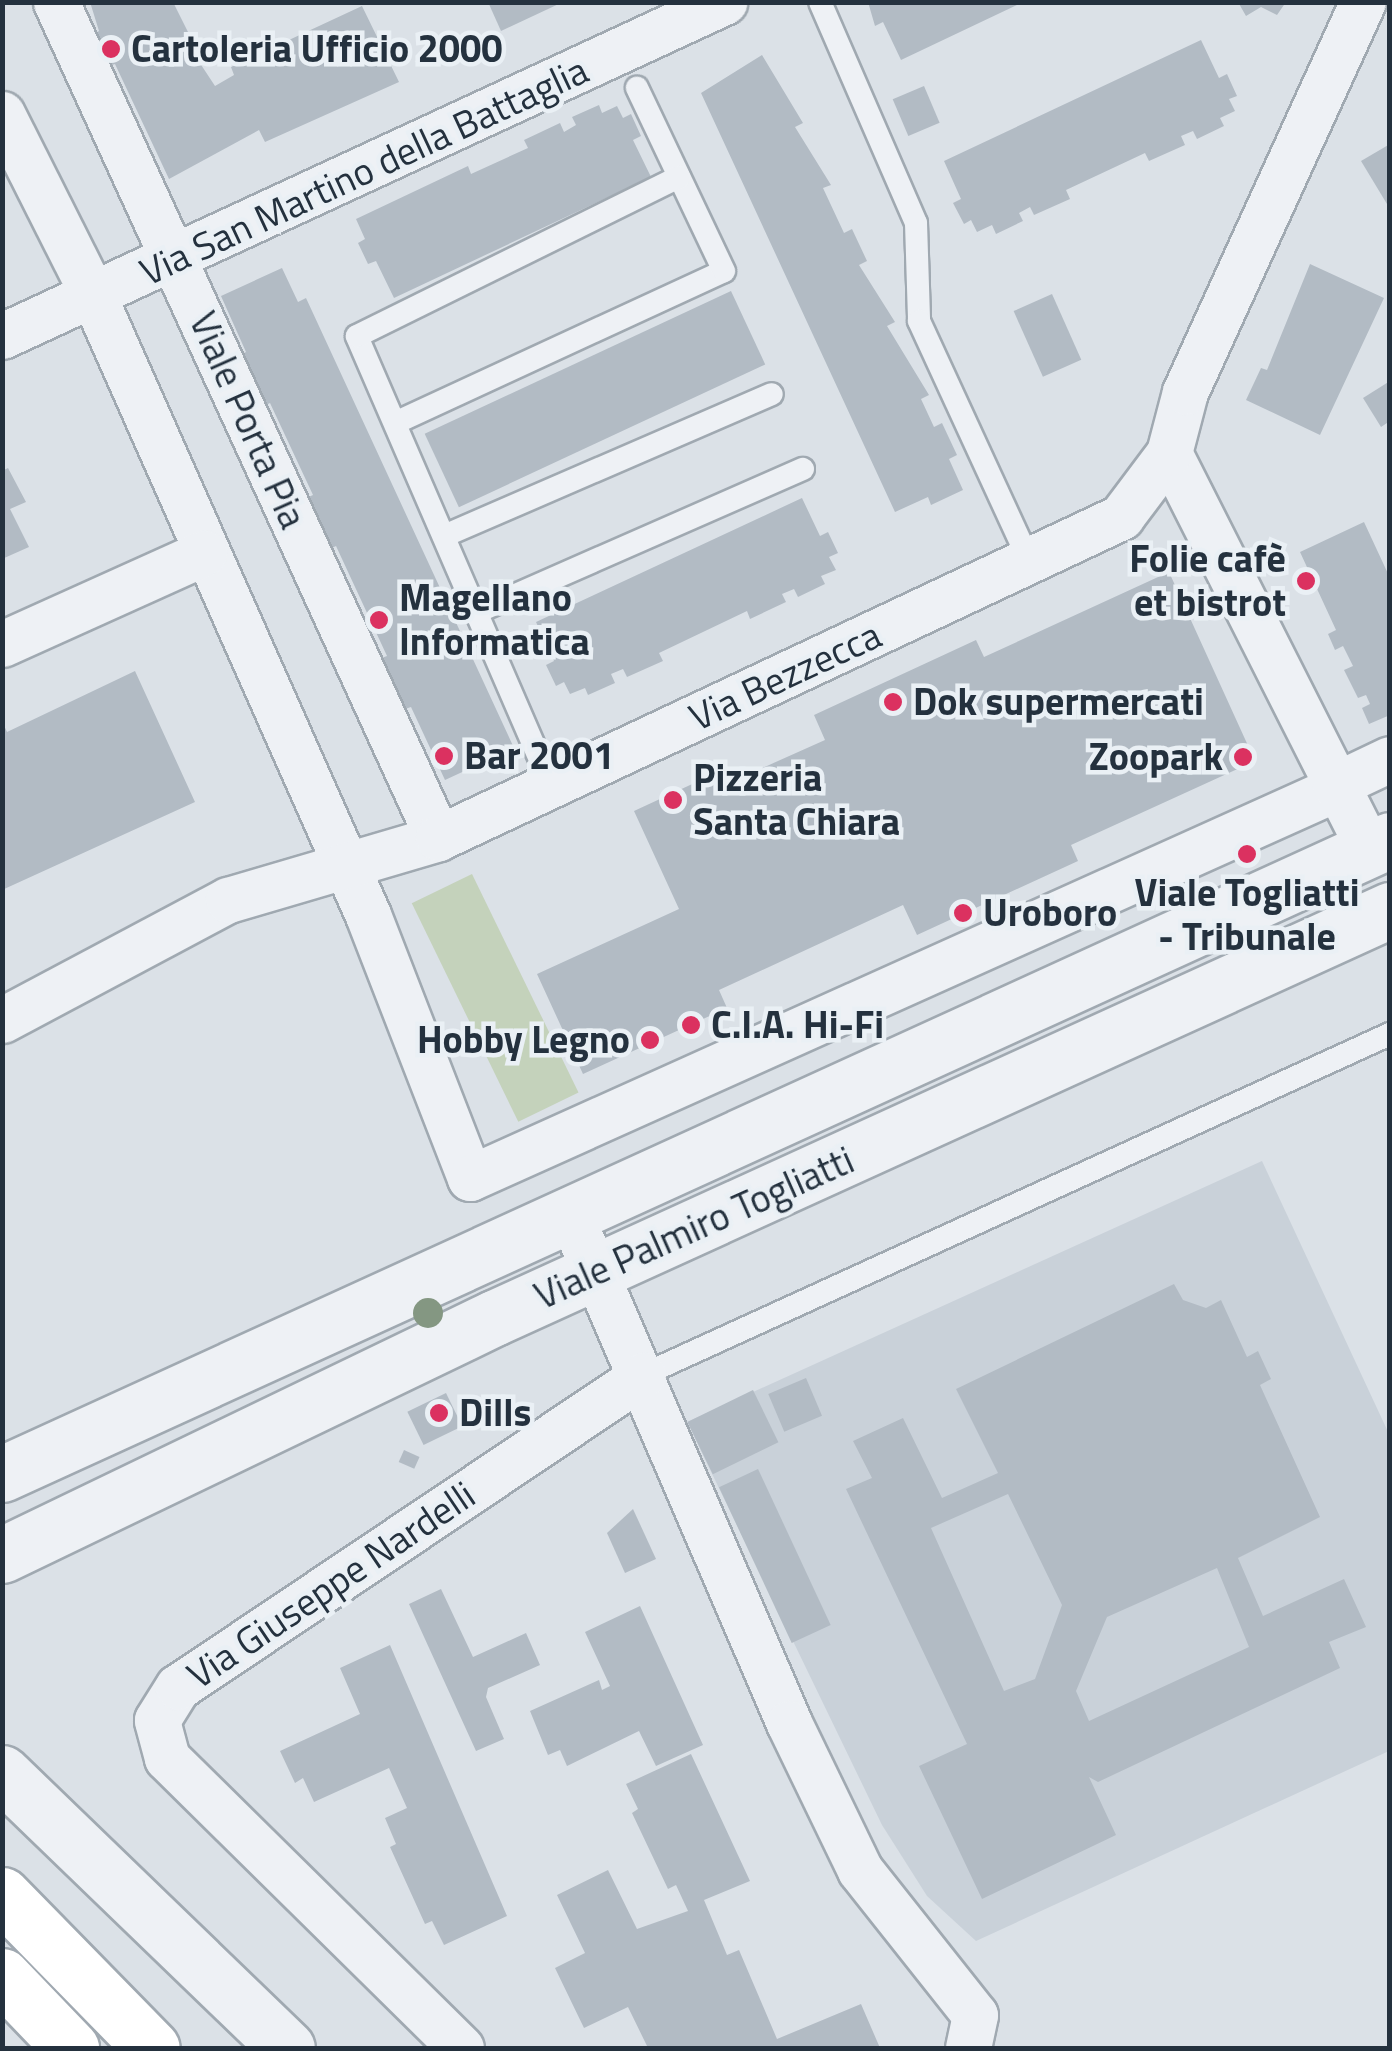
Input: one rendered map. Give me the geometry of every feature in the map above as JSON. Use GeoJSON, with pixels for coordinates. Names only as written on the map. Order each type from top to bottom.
{"type":"FeatureCollection","features":[{"type":"Feature","properties":{"kind":"highway"},"geometry":{"type":"LineString","coordinates":[[2,1895],[152,2048]]}},
{"type":"Feature","properties":{"kind":"highway"},"geometry":{"type":"LineString","coordinates":[[2,1976],[71,2048]]}},
{"type":"Feature","properties":{"kind":"street","name":"Viale Porta Pia"},"geometry":{"type":"LineString","coordinates":[[56,2],[438,838]]}},
{"type":"Feature","properties":{"kind":"street","name":"Via San Martino della Battaglia"},"geometry":{"type":"LineString","coordinates":[[2,336],[94,297],[724,2]]}},
{"type":"Feature","properties":{"kind":"street","name":"Via Bezzecca"},"geometry":{"type":"LineString","coordinates":[[2,1020],[228,900],[438,838],[1121,516],[1169,453],[1185,392],[1362,3]]}},
{"type":"Feature","properties":{"kind":"street"},"geometry":{"type":"LineString","coordinates":[[2,114],[94,297],[204,553],[346,866],[470,1178],[1390,759]]}},
{"type":"Feature","properties":{"kind":"street","name":"Viale Palmiro Togliatti"},"geometry":{"type":"LineString","coordinates":[[2,1474],[1379,845],[1336,786],[1169,453]]}},
{"type":"Feature","properties":{"kind":"street"},"geometry":{"type":"LineString","coordinates":[[2,644],[204,553]]}},
{"type":"Feature","properties":{"kind":"street","name":"Viale Palmiro Togliatti"},"geometry":{"type":"LineString","coordinates":[[2,1555],[596,1272],[1390,910]]}},
{"type":"Feature","properties":{"kind":"street"},"geometry":{"type":"LineString","coordinates":[[571,1216],[643,1374],[789,1722],[860,1870],[975,2016],[968,2048]]}},
{"type":"Feature","properties":{"kind":"street","name":"Via Giuseppe Nardelli"},"geometry":{"type":"LineString","coordinates":[[461,2048],[167,1758],[157,1720],[178,1687],[643,1374]]}},
{"type":"Feature","properties":{"kind":"street"},"geometry":{"type":"LineString","coordinates":[[2,1773],[287,2048]]}},
{"type":"Feature","properties":{"kind":"lane"},"geometry":{"type":"LineString","coordinates":[[820,2],[916,223],[919,321],[1030,562]]}},
{"type":"Feature","properties":{"kind":"lane"},"geometry":{"type":"LineString","coordinates":[[395,423],[724,271],[637,88]]}},
{"type":"Feature","properties":{"kind":"lane"},"geometry":{"type":"LineString","coordinates":[[551,785],[357,336],[679,177]]}},
{"type":"Feature","properties":{"kind":"lane"},"geometry":{"type":"LineString","coordinates":[[444,536],[772,394]]}},
{"type":"Feature","properties":{"kind":"lane"},"geometry":{"type":"LineString","coordinates":[[478,612],[803,469]]}},
{"type":"Feature","properties":{"kind":"lane"},"geometry":{"type":"LineString","coordinates":[[643,1374],[1390,1034]]}},
{"type":"Feature","properties":{"kind":"shaded area"},"geometry":{"type":"Polygon","coordinates":[[[1262,1161],[1389,1434],[1389,1751],[976,1941],[927,1896],[882,1825],[687,1422],[1262,1161]]]}},
{"type":"Feature","properties":{"kind":"green space"},"geometry":{"type":"Polygon","coordinates":[[[472,874],[579,1092],[518,1122],[412,903],[472,874]]]}},
{"type":"Feature","properties":{"kind":"building"},"geometry":{"type":"Polygon","coordinates":[[[90,2],[173,2],[193,42],[188,45],[215,86],[234,75],[231,67],[362,6],[399,82],[265,142],[259,130],[169,179],[115,64],[106,67],[92,35],[99,31],[90,2]]]}},
{"type":"Feature","properties":{"kind":"building"},"geometry":{"type":"Polygon","coordinates":[[[488,2],[563,2],[501,31],[488,2]]]}},
{"type":"Feature","properties":{"kind":"building"},"geometry":{"type":"Polygon","coordinates":[[[868,2],[1023,2],[901,60],[883,22],[875,26],[868,2]]]}},
{"type":"Feature","properties":{"kind":"building"},"geometry":{"type":"Polygon","coordinates":[[[1238,2],[1286,2],[1277,15],[1261,7],[1246,16],[1238,2]]]}},
{"type":"Feature","properties":{"kind":"building"},"geometry":{"type":"Polygon","coordinates":[[[1201,40],[1219,78],[1227,74],[1237,96],[1229,99],[1235,111],[1220,118],[1224,126],[1197,139],[1193,131],[1181,136],[1185,145],[1149,161],[1145,153],[1066,190],[1070,199],[1034,215],[1030,207],[1019,213],[1023,221],[996,234],[992,225],[977,232],[971,220],[964,224],[953,203],[961,199],[944,161],[1201,40]]]}},
{"type":"Feature","properties":{"kind":"building"},"geometry":{"type":"Polygon","coordinates":[[[762,55],[803,123],[795,127],[831,185],[823,188],[844,233],[852,229],[867,261],[859,265],[895,322],[887,326],[929,395],[921,399],[934,427],[942,423],[957,455],[949,459],[963,490],[931,505],[928,497],[895,512],[701,93],[762,55]]]}},
{"type":"Feature","properties":{"kind":"building"},"geometry":{"type":"Polygon","coordinates":[[[924,86],[940,123],[908,136],[893,99],[924,86]]]}},
{"type":"Feature","properties":{"kind":"building"},"geometry":{"type":"Polygon","coordinates":[[[599,105],[602,113],[617,106],[623,118],[631,114],[641,136],[633,140],[651,177],[394,298],[376,261],[368,264],[358,243],[365,239],[356,219],[468,166],[471,174],[528,148],[524,140],[560,123],[564,132],[576,125],[572,117],[599,105]]]}},
{"type":"Feature","properties":{"kind":"building"},"geometry":{"type":"Polygon","coordinates":[[[1390,144],[1390,209],[1361,161],[1390,144]]]}},
{"type":"Feature","properties":{"kind":"building"},"geometry":{"type":"Polygon","coordinates":[[[1310,264],[1384,298],[1320,435],[1246,400],[1261,368],[1267,370],[1310,264]]]}},
{"type":"Feature","properties":{"kind":"building"},"geometry":{"type":"Polygon","coordinates":[[[282,268],[298,302],[306,298],[514,748],[445,780],[411,707],[402,710],[379,659],[387,656],[336,546],[328,550],[304,499],[313,495],[270,403],[262,407],[238,356],[246,352],[221,296],[282,268]]]}},
{"type":"Feature","properties":{"kind":"building"},"geometry":{"type":"Polygon","coordinates":[[[731,291],[765,364],[459,507],[425,434],[731,291]]]}},
{"type":"Feature","properties":{"kind":"building"},"geometry":{"type":"Polygon","coordinates":[[[1052,294],[1081,360],[1043,377],[1014,311],[1052,294]]]}},
{"type":"Feature","properties":{"kind":"building"},"geometry":{"type":"Polygon","coordinates":[[[1390,381],[1390,421],[1381,427],[1363,398],[1390,381]]]}},
{"type":"Feature","properties":{"kind":"building"},"geometry":{"type":"Polygon","coordinates":[[[8,468],[26,502],[10,509],[29,547],[2,559],[2,471],[8,468]]]}},
{"type":"Feature","properties":{"kind":"building"},"geometry":{"type":"Polygon","coordinates":[[[802,498],[820,536],[828,532],[838,553],[829,557],[836,570],[821,576],[825,584],[798,597],[794,589],[782,594],[786,602],[750,619],[747,611],[659,653],[663,661],[627,677],[623,669],[611,674],[615,683],[588,695],[585,688],[570,694],[564,682],[556,686],[546,665],[554,661],[536,622],[802,498]]]}},
{"type":"Feature","properties":{"kind":"building"},"geometry":{"type":"Polygon","coordinates":[[[1364,522],[1390,578],[1390,715],[1369,724],[1362,708],[1370,704],[1366,695],[1358,698],[1344,670],[1353,666],[1343,646],[1335,650],[1328,634],[1336,630],[1300,552],[1364,522]]]}},
{"type":"Feature","properties":{"kind":"building"},"geometry":{"type":"Polygon","coordinates":[[[1169,572],[1255,761],[1071,845],[1078,861],[917,935],[903,905],[719,990],[727,1008],[583,1074],[537,974],[679,909],[634,811],[716,773],[722,786],[825,740],[814,715],[976,640],[984,657],[1169,572]]]}},
{"type":"Feature","properties":{"kind":"building"},"geometry":{"type":"Polygon","coordinates":[[[135,671],[195,802],[2,890],[2,721],[7,732],[135,671]]]}},
{"type":"Feature","properties":{"kind":"building"},"geometry":{"type":"Polygon","coordinates":[[[1174,1284],[1183,1300],[1206,1308],[1221,1300],[1247,1357],[1258,1351],[1271,1379],[1260,1385],[1320,1517],[1238,1558],[1263,1616],[1344,1579],[1366,1627],[1329,1642],[1340,1668],[1098,1782],[1089,1777],[1116,1835],[982,1899],[919,1766],[967,1744],[846,1489],[872,1478],[853,1441],[903,1418],[942,1498],[998,1473],[956,1389],[1174,1284]],[[1008,1494],[931,1528],[1004,1691],[1035,1679],[1062,1605],[1008,1494]],[[1217,1568],[1107,1617],[1076,1691],[1089,1721],[1249,1647],[1217,1568]]]}},
{"type":"Feature","properties":{"kind":"building"},"geometry":{"type":"Polygon","coordinates":[[[806,1378],[822,1416],[784,1432],[768,1394],[806,1378]]]}},
{"type":"Feature","properties":{"kind":"building"},"geometry":{"type":"Polygon","coordinates":[[[753,1390],[778,1442],[713,1474],[687,1422],[753,1390]]]}},
{"type":"Feature","properties":{"kind":"building"},"geometry":{"type":"Polygon","coordinates":[[[446,1393],[462,1426],[424,1445],[407,1412],[446,1393]]]}},
{"type":"Feature","properties":{"kind":"building"},"geometry":{"type":"Polygon","coordinates":[[[404,1450],[420,1457],[414,1469],[399,1462],[404,1450]]]}},
{"type":"Feature","properties":{"kind":"building"},"geometry":{"type":"Polygon","coordinates":[[[758,1469],[831,1625],[792,1643],[719,1487],[758,1469]]]}},
{"type":"Feature","properties":{"kind":"building"},"geometry":{"type":"Polygon","coordinates":[[[633,1509],[656,1559],[625,1573],[607,1533],[633,1509]]]}},
{"type":"Feature","properties":{"kind":"building"},"geometry":{"type":"Polygon","coordinates":[[[441,1589],[473,1657],[526,1633],[540,1665],[488,1688],[486,1697],[504,1739],[476,1751],[409,1604],[441,1589]]]}},
{"type":"Feature","properties":{"kind":"building"},"geometry":{"type":"Polygon","coordinates":[[[640,1606],[703,1745],[656,1766],[639,1731],[567,1766],[560,1750],[548,1755],[530,1711],[599,1680],[602,1690],[610,1686],[585,1632],[640,1606]]]}},
{"type":"Feature","properties":{"kind":"building"},"geometry":{"type":"Polygon","coordinates":[[[390,1645],[507,1916],[444,1945],[432,1921],[425,1924],[390,1847],[396,1844],[385,1818],[407,1808],[389,1768],[314,1802],[303,1778],[295,1783],[280,1751],[360,1714],[340,1668],[390,1645]]]}},
{"type":"Feature","properties":{"kind":"building"},"geometry":{"type":"Polygon","coordinates":[[[691,1754],[750,1881],[704,1900],[727,1955],[739,1950],[777,2039],[861,2004],[880,2048],[648,2048],[628,2007],[584,2028],[555,1968],[585,1953],[557,1895],[608,1870],[637,1929],[688,1911],[676,1885],[668,1889],[632,1813],[638,1809],[626,1784],[691,1754]]]}},
{"type":"Feature","properties":{"kind":"place","name":"Cartoleria Ufficio 2000"},"geometry":{"type":"Point","coordinates":[111,49]}},
{"type":"Feature","properties":{"kind":"place","name":"Folie cafè et bistrot"},"geometry":{"type":"Point","coordinates":[1306,581]}},
{"type":"Feature","properties":{"kind":"place","name":"Magellano Informatica"},"geometry":{"type":"Point","coordinates":[379,620]}},
{"type":"Feature","properties":{"kind":"place","name":"Dok supermercati"},"geometry":{"type":"Point","coordinates":[893,702]}},
{"type":"Feature","properties":{"kind":"place","name":"Bar 2001"},"geometry":{"type":"Point","coordinates":[444,756]}},
{"type":"Feature","properties":{"kind":"place","name":"Zoopark"},"geometry":{"type":"Point","coordinates":[1243,757]}},
{"type":"Feature","properties":{"kind":"place","name":"Pizzeria Santa Chiara"},"geometry":{"type":"Point","coordinates":[673,800]}},
{"type":"Feature","properties":{"kind":"place","name":"Viale Togliatti - Tribunale"},"geometry":{"type":"Point","coordinates":[1247,854]}},
{"type":"Feature","properties":{"kind":"place","name":"Uroboro"},"geometry":{"type":"Point","coordinates":[963,913]}},
{"type":"Feature","properties":{"kind":"place","name":"C.I.A. Hi-Fi"},"geometry":{"type":"Point","coordinates":[691,1025]}},
{"type":"Feature","properties":{"kind":"place","name":"Hobby Legno"},"geometry":{"type":"Point","coordinates":[650,1040]}},
{"type":"Feature","properties":{"kind":"place","name":"Dills"},"geometry":{"type":"Point","coordinates":[439,1413]}}]}
